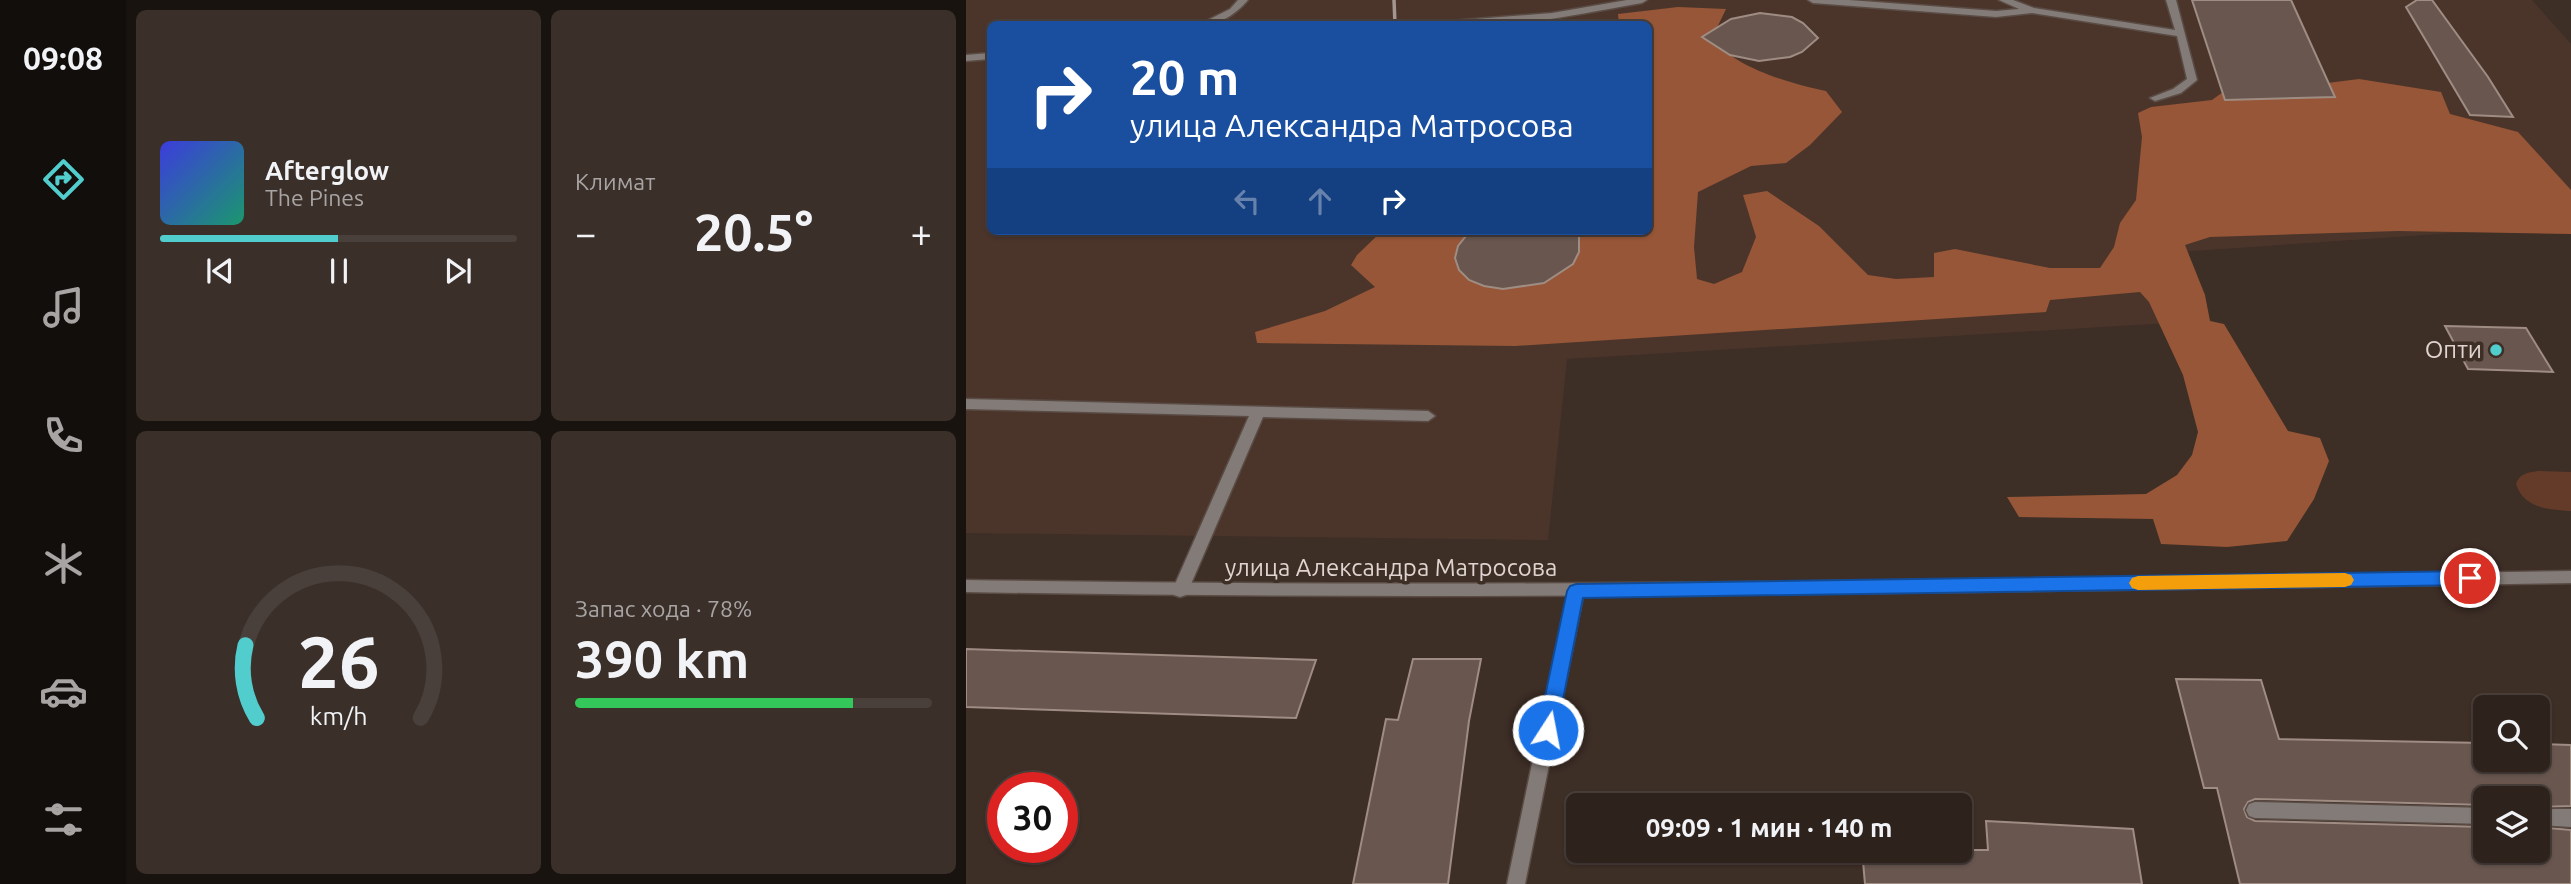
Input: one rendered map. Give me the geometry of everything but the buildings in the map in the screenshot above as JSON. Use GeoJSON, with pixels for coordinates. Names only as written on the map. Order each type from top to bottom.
{"type":"FeatureCollection","features":[{"type":"Feature","properties":{"kind":"street"},"geometry":{"type":"LineString","coordinates":[[1212,21],[1233,12],[1243,0]]}},
{"type":"Feature","properties":{"kind":"street"},"geometry":{"type":"LineString","coordinates":[[1488,21],[1552,16],[1642,0]]}},
{"type":"Feature","properties":{"kind":"street"},"geometry":{"type":"LineString","coordinates":[[1813,0],[1996,14],[2032,9]]}},
{"type":"Feature","properties":{"kind":"street"},"geometry":{"type":"LineString","coordinates":[[2004,0],[2032,9],[2181,34]]}},
{"type":"Feature","properties":{"kind":"street"},"geometry":{"type":"LineString","coordinates":[[2155,98],[2177,91],[2192,80],[2192,70],[2171,0]]}},
{"type":"Feature","properties":{"kind":"street"},"geometry":{"type":"LineString","coordinates":[[966,58],[987,55]]}},
{"type":"Feature","properties":{"kind":"street"},"geometry":{"type":"LineString","coordinates":[[966,404],[1428,416]]}},
{"type":"Feature","properties":{"kind":"street"},"geometry":{"type":"LineString","coordinates":[[1180,591],[1258,412]]}},
{"type":"Feature","properties":{"kind":"street","name":"улица Александра Матросова"},"geometry":{"type":"LineString","coordinates":[[966,586],[1180,591],[1576,591],[2571,577]]}},
{"type":"Feature","properties":{"kind":"street"},"geometry":{"type":"LineString","coordinates":[[1516,884],[1576,591]]}},
{"type":"Feature","properties":{"kind":"street"},"geometry":{"type":"LineString","coordinates":[[2255,810],[2473,816]]}},
{"type":"Feature","properties":{"kind":"street"},"geometry":{"type":"LineString","coordinates":[[2550,817],[2571,818]]}},
{"type":"Feature","properties":{"kind":"shaded area"},"geometry":{"type":"Polygon","coordinates":[[[966,0],[2532,0],[2571,44],[2571,225],[2149,254],[2170,323],[1567,359],[1548,540],[966,533],[966,0]]]}},
{"type":"Feature","properties":{"kind":"shaded area"},"geometry":{"type":"Polygon","coordinates":[[[1678,7],[1726,9],[1713,36],[1721,47],[1747,65],[1763,72],[1826,91],[1842,112],[1810,145],[1786,163],[1751,166],[1698,192],[1694,247],[1697,279],[1714,284],[1742,272],[1756,237],[1743,195],[1767,191],[1819,226],[1868,275],[1896,279],[1934,277],[1934,253],[1955,249],[2050,268],[2100,268],[2114,247],[2120,223],[2136,200],[2142,137],[2138,113],[2151,107],[2212,100],[2230,87],[2288,88],[2359,79],[2441,92],[2450,114],[2518,132],[2571,190],[2571,234],[2398,231],[2210,237],[2185,245],[2205,295],[2210,321],[2224,324],[2288,431],[2320,438],[2329,461],[2314,499],[2287,541],[2227,547],[2161,544],[2153,519],[2019,517],[2007,497],[2146,494],[2177,475],[2192,455],[2198,432],[2183,375],[2149,302],[2140,292],[2050,300],[2046,312],[1515,346],[1257,343],[1255,332],[1325,311],[1375,287],[1351,265],[1357,255],[1378,235],[1652,235],[1652,21],[1619,21],[1618,14],[1678,7]]]}},
{"type":"Feature","properties":{"kind":"shaded area"},"geometry":{"type":"Polygon","coordinates":[[[2538,471],[2571,472],[2571,511],[2538,506],[2520,492],[2516,484],[2518,480],[2524,474],[2538,471]]]}},
{"type":"Feature","properties":{"kind":"railway"},"geometry":{"type":"LineString","coordinates":[[1394,0],[1395,21]]}},
{"type":"Feature","properties":{"kind":"slow traffic"},"geometry":{"type":"LineString","coordinates":[[2138,583],[2345,580]]}},
{"type":"Feature","properties":{"kind":"place","name":"Опти"},"geometry":{"type":"Point","coordinates":[2496,350]}},
{"type":"Feature","properties":{"kind":"route"},"geometry":{"type":"LineString","coordinates":[[1548,730],[1576,591],[2470,578]]}}]}
